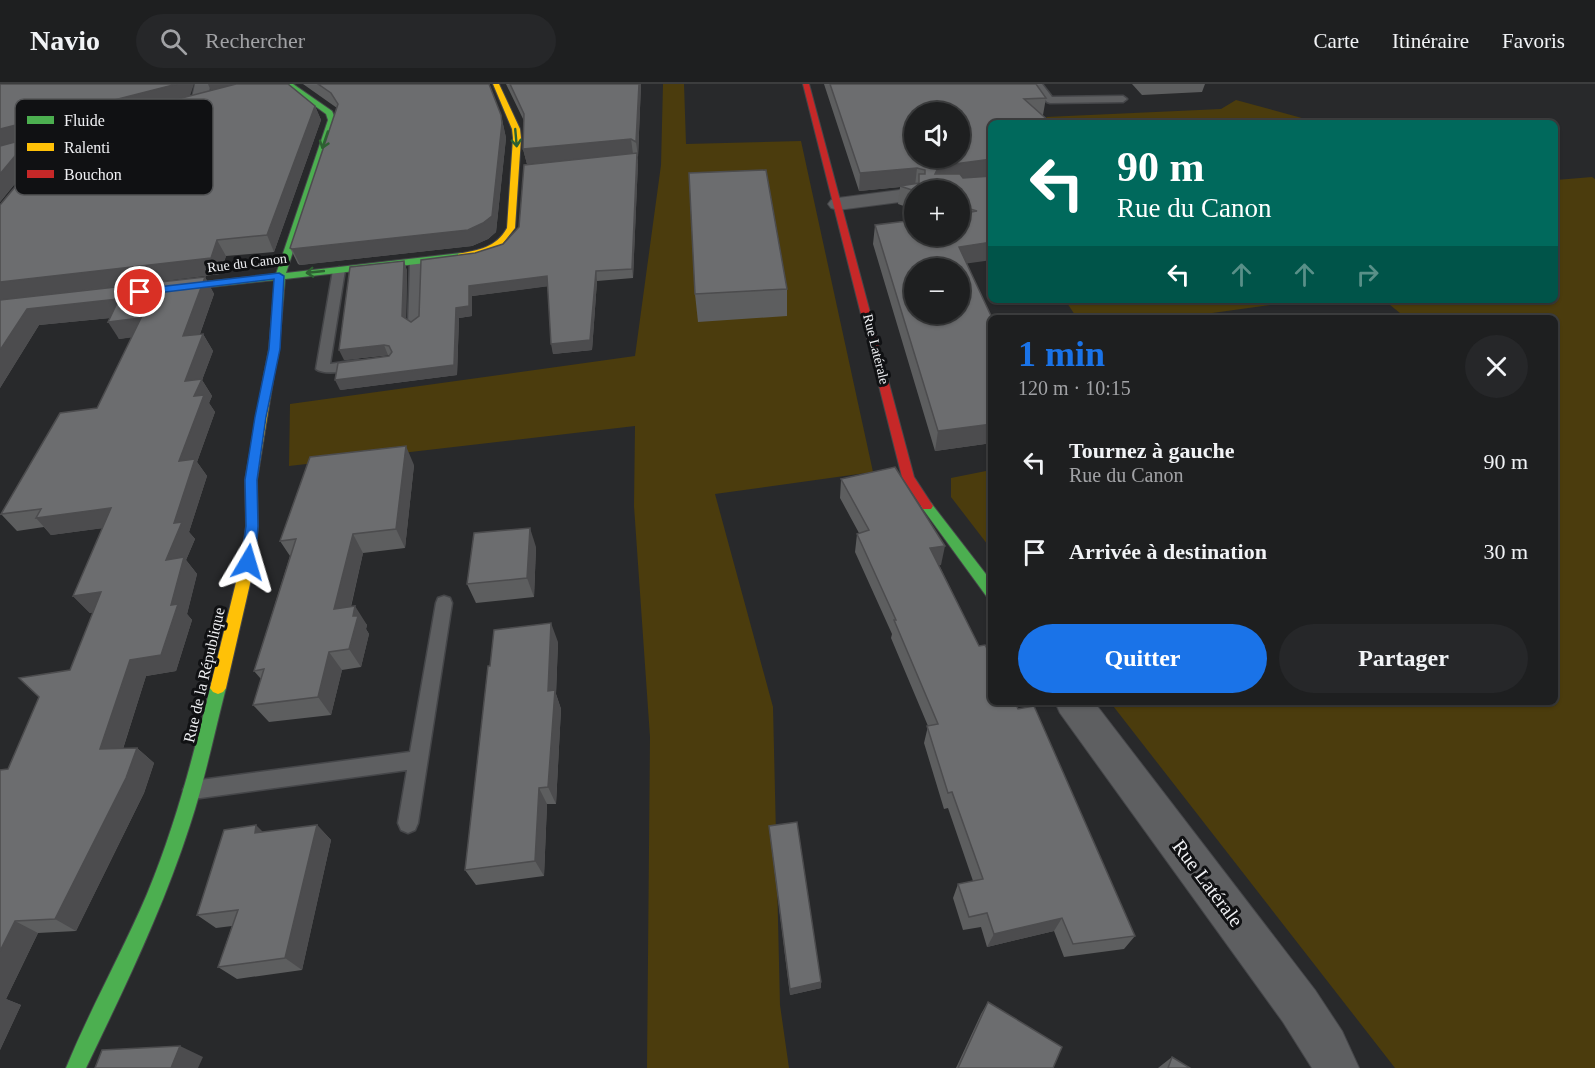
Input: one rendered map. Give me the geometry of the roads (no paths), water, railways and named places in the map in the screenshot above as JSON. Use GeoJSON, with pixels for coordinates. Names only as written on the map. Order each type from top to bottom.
{"type":"FeatureCollection","features":[{"type":"Feature","properties":{"kind":"street","name":"Rue de la République"},"geometry":{"type":"LineString","coordinates":[[76,1068],[137,941],[193,790],[248,562],[252,526],[251,480],[260,417],[274,349],[279,276],[332,120],[329,113],[288,84]]}},
{"type":"Feature","properties":{"kind":"street","name":"Rue du Canon"},"geometry":{"type":"LineString","coordinates":[[151,291],[416,262],[477,254],[497,246],[509,235],[522,169],[517,134],[496,84]]}},
{"type":"Feature","properties":{"kind":"street","name":"Rue Latérale"},"geometry":{"type":"LineString","coordinates":[[806,84],[908,477],[914,489],[988,588]]}},
{"type":"Feature","properties":{"kind":"street"},"geometry":{"type":"LineString","coordinates":[[0,155],[15,154]]}},
{"type":"Feature","properties":{"kind":"street"},"geometry":{"type":"LineString","coordinates":[[838,204],[904,195]]}},
{"type":"Feature","properties":{"kind":"street","name":"Rue Latérale"},"geometry":{"type":"LineString","coordinates":[[1075,705],[1299,1006],[1326,1047],[1335,1068]]}},
{"type":"Feature","properties":{"kind":"lane"},"geometry":{"type":"LineString","coordinates":[[1038,84],[1050,100],[1123,99]]}},
{"type":"Feature","properties":{"kind":"lane"},"geometry":{"type":"LineString","coordinates":[[414,326],[416,262]]}},
{"type":"Feature","properties":{"kind":"lane"},"geometry":{"type":"LineString","coordinates":[[339,270],[323,369],[367,363]]}},
{"type":"Feature","properties":{"kind":"lane"},"geometry":{"type":"LineString","coordinates":[[408,823],[444,603]]}},
{"type":"Feature","properties":{"kind":"lane"},"geometry":{"type":"LineString","coordinates":[[193,790],[418,760]]}}]}
